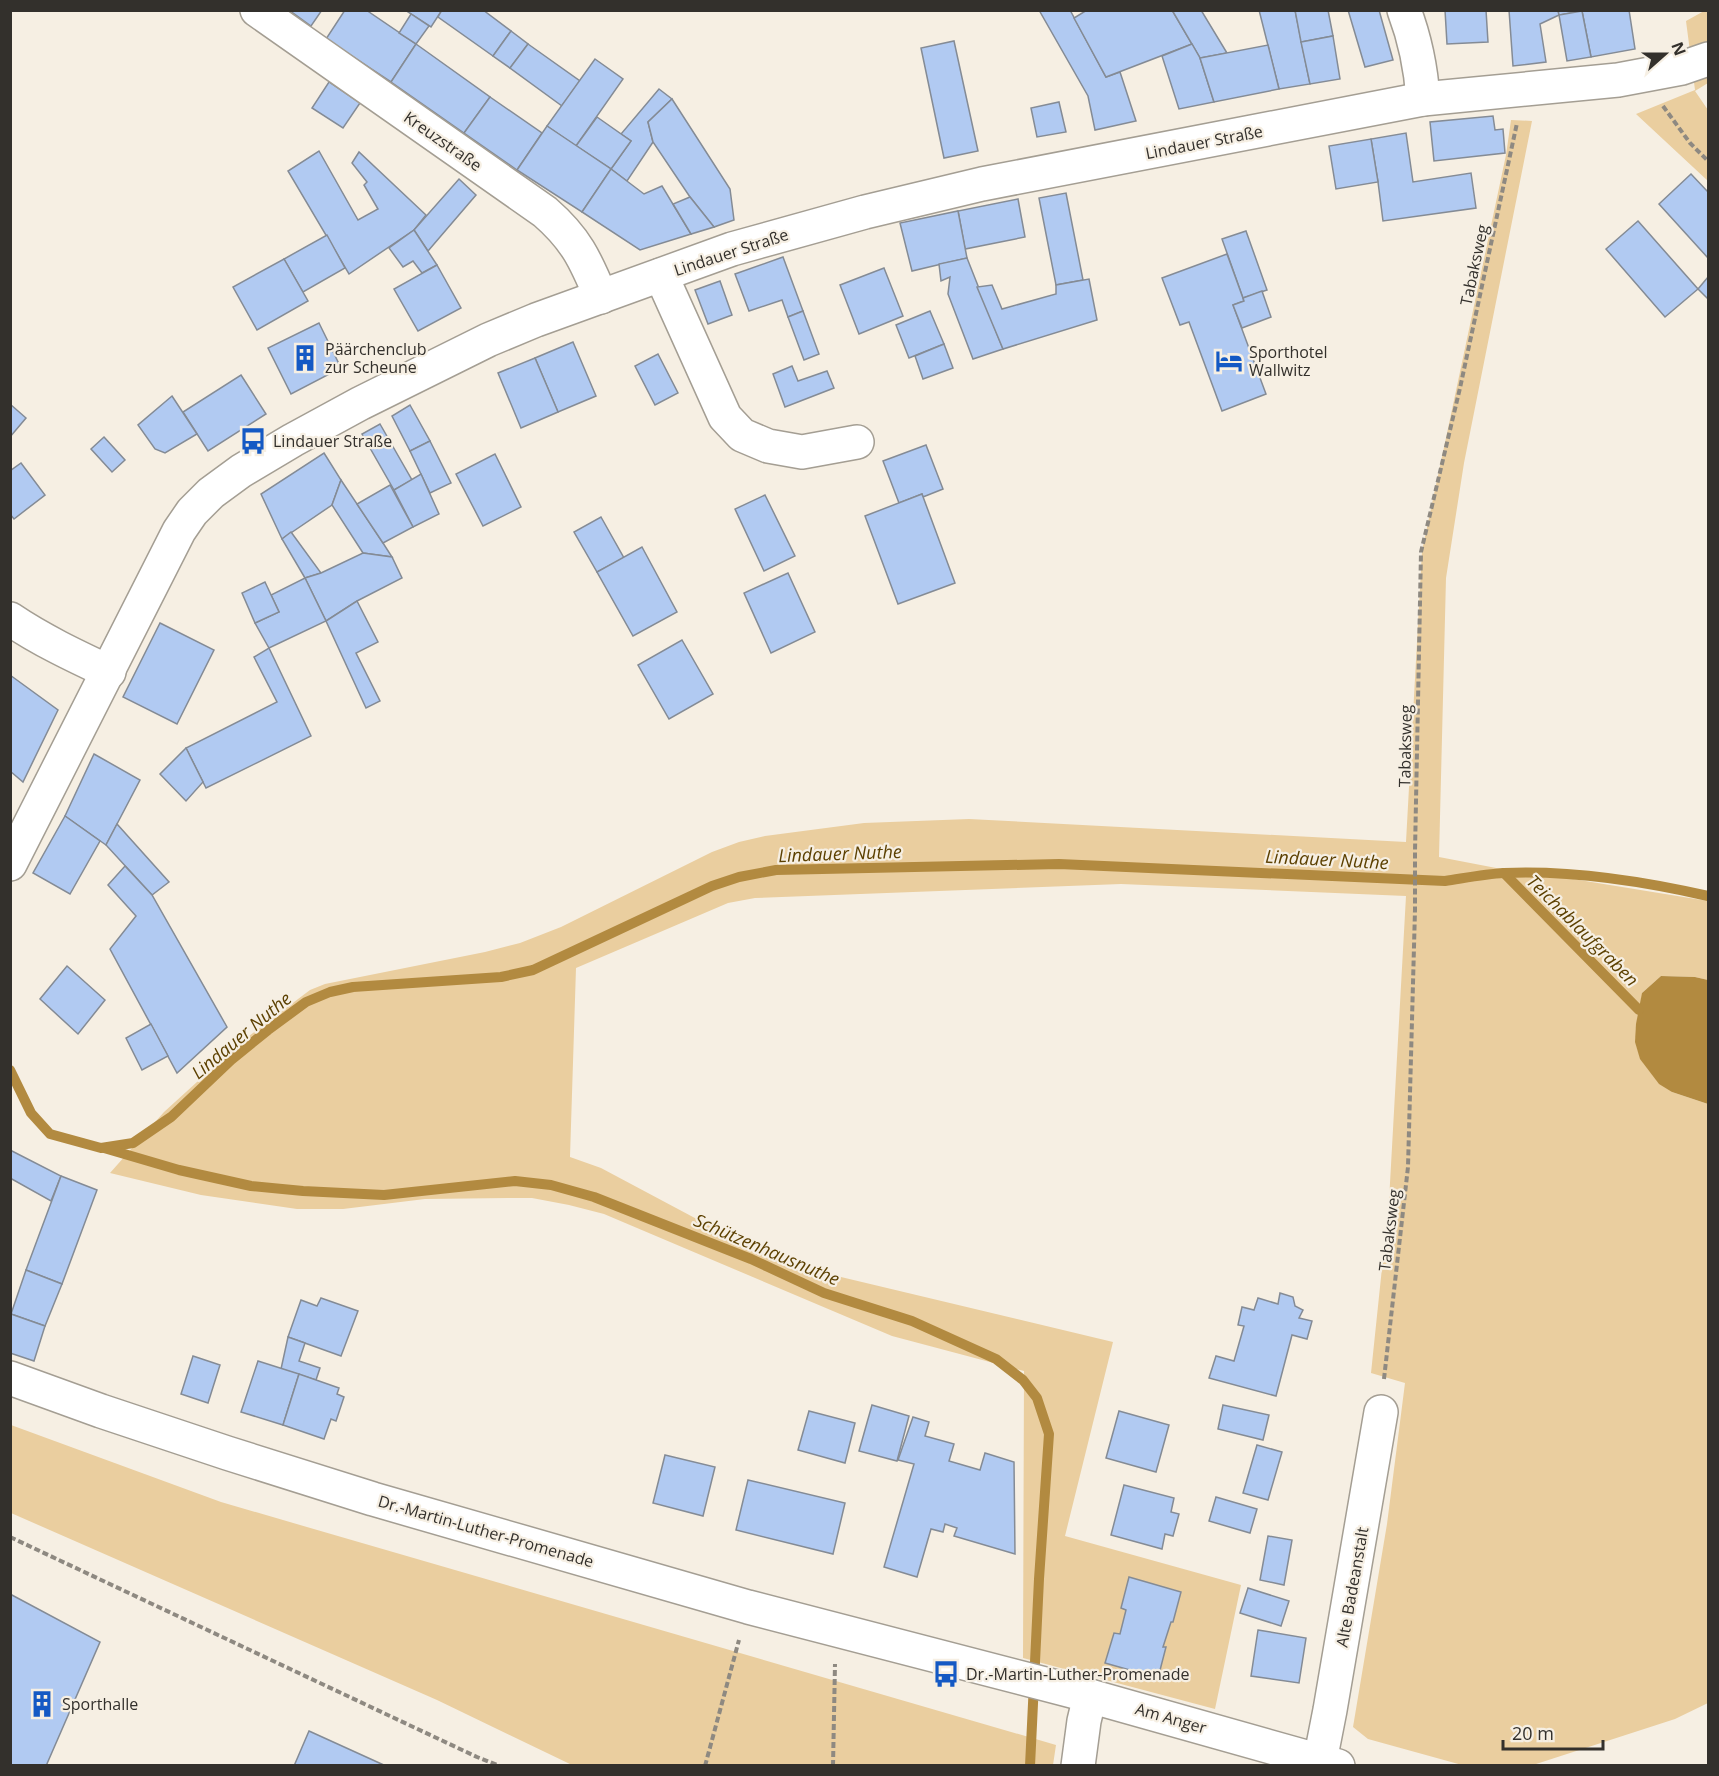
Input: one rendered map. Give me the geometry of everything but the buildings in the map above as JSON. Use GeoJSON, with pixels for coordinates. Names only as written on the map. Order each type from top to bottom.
{"type":"FeatureCollection","features":[{"type":"Feature","properties":{"kind":"street","name":"Kreuzstraße"},"geometry":{"type":"LineString","coordinates":[[257,10],[545,212],[561,226],[577,247],[601,297]]}},
{"type":"Feature","properties":{"kind":"street"},"geometry":{"type":"LineString","coordinates":[[1404,10],[1414,40],[1421,73],[1423,99]]}},
{"type":"Feature","properties":{"kind":"street","name":"Lindauer Straße"},"geometry":{"type":"LineString","coordinates":[[10,864],[179,531],[192,512],[211,492],[293,440],[361,403],[488,340],[536,320],[732,249],[923,197],[1423,99],[1618,80],[1682,68],[1708,59]]}},
{"type":"Feature","properties":{"kind":"street"},"geometry":{"type":"LineString","coordinates":[[661,275],[725,417],[742,435],[768,446],[802,452],[858,442]]}},
{"type":"Feature","properties":{"kind":"street"},"geometry":{"type":"LineString","coordinates":[[10,618],[57,647],[109,672]]}},
{"type":"Feature","properties":{"kind":"street","name":"Dr.-Martin-Luther-Promenade"},"geometry":{"type":"LineString","coordinates":[[10,1377],[112,1415],[317,1481],[748,1607],[1003,1673]]}},
{"type":"Feature","properties":{"kind":"street","name":"Alte Badeanstalt"},"geometry":{"type":"LineString","coordinates":[[1329,1763],[1334,1688],[1381,1412]]}},
{"type":"Feature","properties":{"kind":"street","name":"Am Anger"},"geometry":{"type":"LineString","coordinates":[[1003,1673],[1329,1763]]}},
{"type":"Feature","properties":{"kind":"street"},"geometry":{"type":"LineString","coordinates":[[1078,1766],[1084,1720],[1081,1693]]}},
{"type":"Feature","properties":{"kind":"path","name":"Tabaksweg"},"geometry":{"type":"LineString","coordinates":[[1381,1412],[1408,1167],[1421,552],[1460,388],[1518,118],[1519,90]]}},
{"type":"Feature","properties":{"kind":"path"},"geometry":{"type":"LineString","coordinates":[[1662,105],[1690,143],[1708,161]]}},
{"type":"Feature","properties":{"kind":"path"},"geometry":{"type":"LineString","coordinates":[[10,1537],[500,1766]]}},
{"type":"Feature","properties":{"kind":"path"},"geometry":{"type":"LineString","coordinates":[[705,1766],[748,1607]]}},
{"type":"Feature","properties":{"kind":"path"},"geometry":{"type":"LineString","coordinates":[[833,1766],[836,1630]]}},
{"type":"Feature","properties":{"kind":"shaded area"},"geometry":{"type":"Polygon","coordinates":[[[1708,11],[1708,83],[1695,91],[1708,110],[1708,181],[1636,114],[1695,90],[1686,21],[1708,11]]]}},
{"type":"Feature","properties":{"kind":"shaded area"},"geometry":{"type":"Polygon","coordinates":[[[1511,120],[1532,121],[1464,463],[1446,578],[1439,857],[1517,872],[1708,901],[1708,980],[1695,977],[1661,976],[1642,993],[1672,1092],[1708,1104],[1708,1703],[1675,1719],[1533,1765],[1462,1765],[1368,1739],[1353,1727],[1387,1524],[1405,1383],[1371,1373],[1389,1201],[1406,896],[1121,884],[755,898],[728,903],[576,968],[570,1157],[601,1168],[738,1241],[820,1272],[1113,1342],[1065,1536],[1241,1585],[1215,1709],[1023,1658],[1024,1371],[892,1336],[604,1214],[569,1205],[532,1198],[425,1199],[343,1209],[297,1209],[201,1195],[110,1173],[164,1112],[241,1042],[310,990],[325,984],[520,943],[561,927],[712,852],[739,842],[765,836],[864,823],[969,819],[1406,842],[1422,551],[1506,155],[1511,120]]]}},
{"type":"Feature","properties":{"kind":"shaded area"},"geometry":{"type":"Polygon","coordinates":[[[1661,976],[1695,977],[1708,980],[1708,1104],[1672,1092],[1659,1084],[1640,1059],[1635,1042],[1642,993],[1661,976]]]}},
{"type":"Feature","properties":{"kind":"shaded area"},"geometry":{"type":"Polygon","coordinates":[[[11,1425],[221,1502],[1056,1745],[1053,1765],[572,1765],[437,1700],[11,1513],[11,1425]]]}},
{"type":"Feature","properties":{"kind":"waterway","name":"Lindauer Nuthe"},"geometry":{"type":"LineString","coordinates":[[10,1070],[31,1113],[50,1134],[101,1148],[133,1143],[171,1117],[231,1060],[306,1002],[330,992],[353,987],[501,977],[533,970],[712,886],[739,877],[776,870],[1059,864],[1445,881],[1504,873],[1555,873],[1632,881],[1708,896]]}},
{"type":"Feature","properties":{"kind":"waterway","name":"Teichablaufgraben"},"geometry":{"type":"LineString","coordinates":[[1504,873],[1639,1010]]}},
{"type":"Feature","properties":{"kind":"waterway","name":"Schützenhausnuthe"},"geometry":{"type":"LineString","coordinates":[[104,1148],[179,1170],[251,1186],[303,1191],[384,1195],[515,1181],[551,1185],[594,1197],[751,1259],[824,1293],[912,1321],[996,1359],[1023,1380],[1037,1398],[1049,1434],[1030,1766]]}},
{"type":"Feature","properties":{"kind":"place","name":"Päärchenclub zur Scheune"},"geometry":{"type":"Point","coordinates":[305,358]}},
{"type":"Feature","properties":{"kind":"place","name":"Sporthotel Wallwitz"},"geometry":{"type":"Point","coordinates":[1229,361]}},
{"type":"Feature","properties":{"kind":"place","name":"Lindauer Straße"},"geometry":{"type":"Point","coordinates":[253,441]}},
{"type":"Feature","properties":{"kind":"place","name":"Dr.-Martin-Luther-Promenade"},"geometry":{"type":"Point","coordinates":[946,1674]}},
{"type":"Feature","properties":{"kind":"place","name":"Sporthalle"},"geometry":{"type":"Point","coordinates":[42,1704]}}]}
